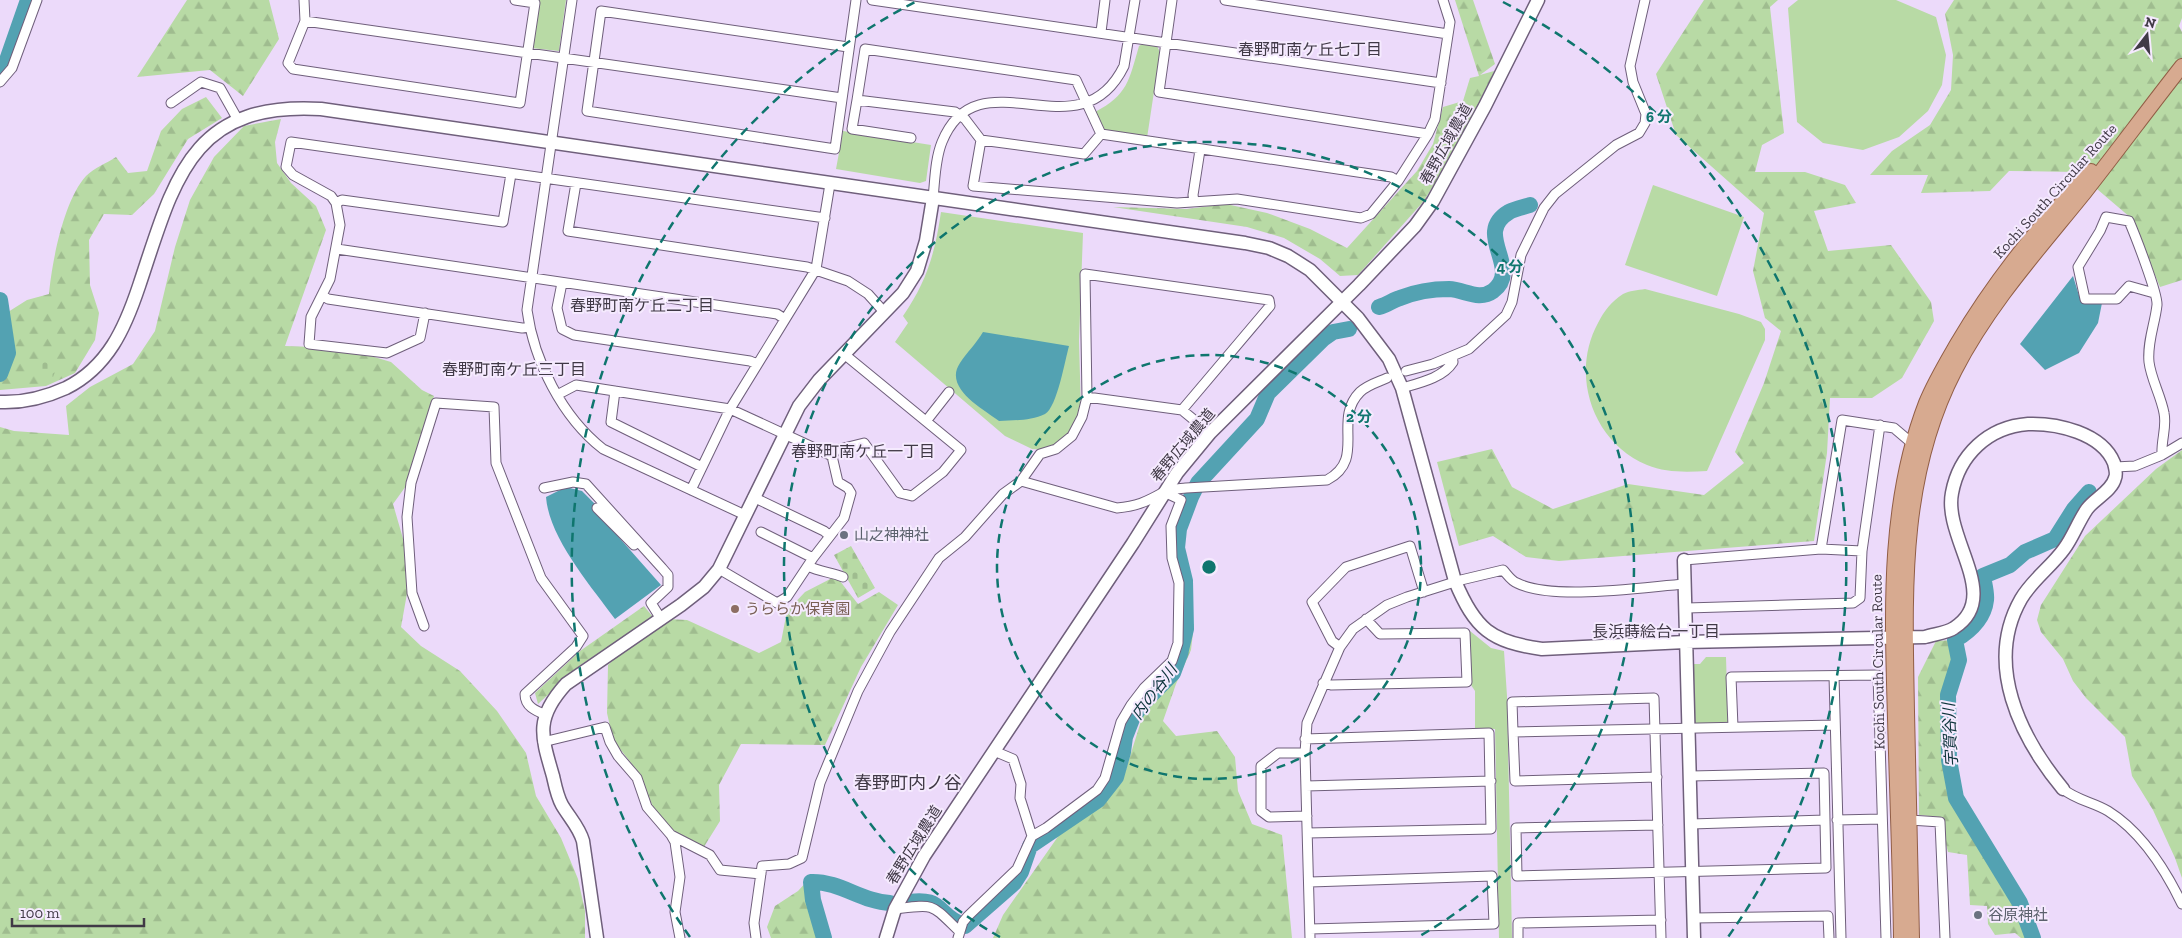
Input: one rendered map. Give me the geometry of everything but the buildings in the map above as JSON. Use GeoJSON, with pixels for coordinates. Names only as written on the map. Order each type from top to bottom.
{"type":"FeatureCollection","features":[{"type":"Feature","properties":{"kind":"main road","name":"Kochi South Circular Route"},"geometry":{"type":"LineString","coordinates":[[1912,938],[1910,820],[1899,637],[1893,573],[1903,486],[1927,403],[1944,367],[1987,296],[2026,243],[2081,188],[2132,130],[2182,66]]}},
{"type":"Feature","properties":{"kind":"main road","name":"Kochi South Circular Route"},"geometry":{"type":"LineString","coordinates":[[1901,938],[1899,637],[1914,490],[1924,449],[1938,408],[1954,371],[1974,336],[2081,188]]}},
{"type":"Feature","properties":{"kind":"street"},"geometry":{"type":"LineString","coordinates":[[0,82],[12,68],[37,0]]}},
{"type":"Feature","properties":{"kind":"street"},"geometry":{"type":"LineString","coordinates":[[304,0],[305,21],[288,63],[293,69],[520,102],[535,3],[515,0]]}},
{"type":"Feature","properties":{"kind":"street"},"geometry":{"type":"LineString","coordinates":[[572,0],[527,310],[538,354],[568,415],[579,428],[603,449],[745,516]]}},
{"type":"Feature","properties":{"kind":"street"},"geometry":{"type":"LineString","coordinates":[[848,47],[601,11],[587,111],[834,149],[856,0]]}},
{"type":"Feature","properties":{"kind":"street"},"geometry":{"type":"LineString","coordinates":[[872,0],[1441,83]]}},
{"type":"Feature","properties":{"kind":"street"},"geometry":{"type":"LineString","coordinates":[[1100,32],[1105,0]]}},
{"type":"Feature","properties":{"kind":"street"},"geometry":{"type":"LineString","coordinates":[[597,938],[583,841],[580,831],[558,797],[543,742],[546,715],[553,699],[566,684],[704,587],[719,569],[798,406],[819,380],[903,293],[917,271],[926,241],[938,155],[943,141],[959,115],[977,106],[998,101],[1057,108],[1075,107],[1086,104],[1104,93],[1119,76],[1124,66],[1135,0]]}},
{"type":"Feature","properties":{"kind":"street"},"geometry":{"type":"LineString","coordinates":[[1172,0],[1159,92],[1428,134]]}},
{"type":"Feature","properties":{"kind":"street"},"geometry":{"type":"LineString","coordinates":[[1225,0],[1448,34]]}},
{"type":"Feature","properties":{"kind":"street"},"geometry":{"type":"LineString","coordinates":[[981,140],[973,186],[1177,203],[1238,199],[1361,218],[1371,214],[1398,181],[1428,134],[1435,119],[1450,22],[1443,0]]}},
{"type":"Feature","properties":{"kind":"street","name":"春野広域農道"},"geometry":{"type":"LineString","coordinates":[[886,938],[895,909],[924,856],[1133,543],[1163,492],[1210,433],[1342,303],[1415,226],[1433,201],[1485,106],[1538,0]]}},
{"type":"Feature","properties":{"kind":"street"},"geometry":{"type":"LineString","coordinates":[[1406,371],[1432,364],[1469,349],[1506,315],[1512,302],[1521,256],[1544,208],[1555,194],[1616,145],[1639,133],[1645,123],[1646,114],[1632,82],[1630,66],[1645,0]]}},
{"type":"Feature","properties":{"kind":"street"},"geometry":{"type":"LineString","coordinates":[[305,21],[842,98]]}},
{"type":"Feature","properties":{"kind":"street"},"geometry":{"type":"LineString","coordinates":[[911,138],[852,129],[865,50],[1076,80],[1100,134]]}},
{"type":"Feature","properties":{"kind":"street"},"geometry":{"type":"LineString","coordinates":[[171,102],[201,82],[220,88],[238,120]]}},
{"type":"Feature","properties":{"kind":"street"},"geometry":{"type":"LineString","coordinates":[[857,100],[956,112],[965,119],[981,140],[1084,154],[1100,134]]}},
{"type":"Feature","properties":{"kind":"street"},"geometry":{"type":"LineString","coordinates":[[0,402],[18,403],[46,397],[73,384],[86,374],[113,346],[127,322],[170,196],[183,168],[199,148],[220,131],[238,120],[265,111],[292,107],[321,109],[1245,243],[1268,248],[1288,256],[1310,270],[1380,344],[1390,359],[1402,388],[1455,581],[1465,606],[1480,624],[1502,640],[1521,646],[1542,649],[1685,642],[1925,637],[1953,629],[1968,617],[1974,600],[1974,584],[1971,570],[1959,544],[1952,518],[1951,497],[1954,478],[1978,443],[1998,431],[2014,425],[2036,424],[2059,428],[2086,436],[2102,445],[2110,454],[2115,467],[2116,478],[2109,488],[2088,508],[2064,549],[2021,598],[2008,633],[2004,656],[2006,680],[2020,722],[2048,771],[2070,795],[2099,806],[2111,813],[2136,835],[2157,859],[2182,904]]}},
{"type":"Feature","properties":{"kind":"street"},"geometry":{"type":"LineString","coordinates":[[1100,134],[1392,178],[1398,181]]}},
{"type":"Feature","properties":{"kind":"street"},"geometry":{"type":"LineString","coordinates":[[425,313],[420,338],[387,353],[309,344],[311,317],[330,279],[337,249],[340,224],[336,203],[331,196],[293,175],[286,167],[291,142],[825,218]]}},
{"type":"Feature","properties":{"kind":"street"},"geometry":{"type":"LineString","coordinates":[[1194,201],[1193,195],[1200,150]]}},
{"type":"Feature","properties":{"kind":"street"},"geometry":{"type":"LineString","coordinates":[[336,203],[342,200],[503,222],[511,174]]}},
{"type":"Feature","properties":{"kind":"street"},"geometry":{"type":"LineString","coordinates":[[576,183],[568,231],[816,269],[848,281],[868,294],[885,313]]}},
{"type":"Feature","properties":{"kind":"street"},"geometry":{"type":"LineString","coordinates":[[691,490],[730,409],[816,269],[830,184]]}},
{"type":"Feature","properties":{"kind":"street"},"geometry":{"type":"LineString","coordinates":[[2154,293],[2129,286],[2116,299],[2085,299],[2078,267],[2100,231],[2106,217],[2130,222],[2154,293],[2157,303],[2149,348],[2149,364],[2166,425],[2161,444],[2162,455]]}},
{"type":"Feature","properties":{"kind":"street"},"geometry":{"type":"LineString","coordinates":[[337,249],[777,314],[785,319]]}},
{"type":"Feature","properties":{"kind":"street"},"geometry":{"type":"LineString","coordinates":[[756,938],[754,923],[762,866],[789,864],[802,858],[820,783],[858,692],[890,632],[939,558],[965,537],[1003,494],[1021,481],[1040,454],[1056,449],[1072,436],[1082,417],[1087,397],[1085,274],[1269,300],[1270,306],[1182,410]]}},
{"type":"Feature","properties":{"kind":"street"},"geometry":{"type":"LineString","coordinates":[[562,283],[558,308],[562,329],[574,336],[750,361],[757,364]]}},
{"type":"Feature","properties":{"kind":"street"},"geometry":{"type":"LineString","coordinates":[[322,295],[328,299],[522,328],[530,327]]}},
{"type":"Feature","properties":{"kind":"street"},"geometry":{"type":"LineString","coordinates":[[719,569],[777,603],[787,597],[813,558],[844,518],[851,493],[848,488],[838,482],[832,456],[836,450],[864,443],[900,493],[912,496],[943,472],[962,450],[844,354]]}},
{"type":"Feature","properties":{"kind":"street"},"geometry":{"type":"LineString","coordinates":[[1402,388],[1427,380],[1449,368],[1453,362],[1452,357]]}},
{"type":"Feature","properties":{"kind":"street"},"geometry":{"type":"LineString","coordinates":[[1021,481],[1117,508],[1130,507],[1154,499],[1163,492],[1186,488],[1327,480],[1338,474],[1348,455],[1347,418],[1351,406],[1360,392],[1388,378]]}},
{"type":"Feature","properties":{"kind":"street"},"geometry":{"type":"LineString","coordinates":[[557,395],[576,385],[730,409],[832,456]]}},
{"type":"Feature","properties":{"kind":"street"},"geometry":{"type":"LineString","coordinates":[[615,391],[611,422],[702,467]]}},
{"type":"Feature","properties":{"kind":"street"},"geometry":{"type":"LineString","coordinates":[[927,420],[949,392]]}},
{"type":"Feature","properties":{"kind":"street"},"geometry":{"type":"LineString","coordinates":[[1087,397],[1182,410],[1210,433]]}},
{"type":"Feature","properties":{"kind":"street"},"geometry":{"type":"LineString","coordinates":[[424,626],[412,593],[407,517],[411,483],[436,403],[494,407],[496,463],[542,578],[583,636],[576,647],[525,694],[525,700],[533,710],[546,715]]}},
{"type":"Feature","properties":{"kind":"street"},"geometry":{"type":"LineString","coordinates":[[1821,549],[1842,420],[1894,428],[1914,445]]}},
{"type":"Feature","properties":{"kind":"street"},"geometry":{"type":"LineString","coordinates":[[1687,608],[1854,603],[1860,598],[1862,551],[1880,425]]}},
{"type":"Feature","properties":{"kind":"street"},"geometry":{"type":"LineString","coordinates":[[2115,467],[2135,466],[2162,455],[2182,443]]}},
{"type":"Feature","properties":{"kind":"street"},"geometry":{"type":"LineString","coordinates":[[544,488],[573,482],[586,484],[662,568],[668,575],[668,587],[652,603],[661,619]]}},
{"type":"Feature","properties":{"kind":"street"},"geometry":{"type":"LineString","coordinates":[[895,909],[928,905],[936,908],[960,930],[1018,869],[1032,836],[1046,828],[1097,790],[1106,778],[1121,722],[1144,688],[1172,661],[1178,642],[1179,582],[1172,558],[1171,526],[1181,500],[1163,492]]}},
{"type":"Feature","properties":{"kind":"street"},"geometry":{"type":"LineString","coordinates":[[754,497],[824,531],[830,536]]}},
{"type":"Feature","properties":{"kind":"street"},"geometry":{"type":"LineString","coordinates":[[597,508],[658,569],[662,568]]}},
{"type":"Feature","properties":{"kind":"street"},"geometry":{"type":"LineString","coordinates":[[761,532],[813,558]]}},
{"type":"Feature","properties":{"kind":"street"},"geometry":{"type":"LineString","coordinates":[[1340,647],[1332,641],[1312,602],[1346,566],[1410,546],[1424,592]]}},
{"type":"Feature","properties":{"kind":"street"},"geometry":{"type":"LineString","coordinates":[[1694,938],[1691,776],[1685,642],[1687,608],[1684,560],[1821,549],[1862,551]]}},
{"type":"Feature","properties":{"kind":"street"},"geometry":{"type":"LineString","coordinates":[[808,566],[821,573],[832,572],[843,578]]}},
{"type":"Feature","properties":{"kind":"street"},"geometry":{"type":"LineString","coordinates":[[1310,882],[1492,876],[1494,924],[1310,933],[1305,753],[1306,723],[1340,647],[1353,629],[1387,605],[1455,581],[1503,570],[1514,582],[1525,587],[1551,592],[1685,584]]}},
{"type":"Feature","properties":{"kind":"street"},"geometry":{"type":"LineString","coordinates":[[1323,683],[1331,685],[1467,682],[1465,633],[1380,634],[1366,619]]}},
{"type":"Feature","properties":{"kind":"street"},"geometry":{"type":"LineString","coordinates":[[1733,727],[1731,677],[1878,675],[1886,938]]}},
{"type":"Feature","properties":{"kind":"street"},"geometry":{"type":"LineString","coordinates":[[1834,676],[1841,938]]}},
{"type":"Feature","properties":{"kind":"street"},"geometry":{"type":"LineString","coordinates":[[1657,777],[1515,781],[1512,702],[1654,698],[1656,728],[1661,938]]}},
{"type":"Feature","properties":{"kind":"street"},"geometry":{"type":"LineString","coordinates":[[1513,732],[1834,725]]}},
{"type":"Feature","properties":{"kind":"street"},"geometry":{"type":"LineString","coordinates":[[543,742],[605,727],[610,742],[618,756],[637,778],[647,807],[675,842],[680,877],[675,912],[680,938]]}},
{"type":"Feature","properties":{"kind":"street"},"geometry":{"type":"LineString","coordinates":[[1305,739],[1489,734],[1491,781],[1492,829],[1308,833]]}},
{"type":"Feature","properties":{"kind":"street"},"geometry":{"type":"LineString","coordinates":[[994,751],[1013,759],[1021,784],[1020,798],[1032,836]]}},
{"type":"Feature","properties":{"kind":"street"},"geometry":{"type":"LineString","coordinates":[[1305,753],[1278,753],[1261,766],[1261,810],[1269,817],[1307,816]]}},
{"type":"Feature","properties":{"kind":"street"},"geometry":{"type":"LineString","coordinates":[[1658,825],[1516,828],[1517,876],[1826,868],[1824,773],[1691,776]]}},
{"type":"Feature","properties":{"kind":"street"},"geometry":{"type":"LineString","coordinates":[[1306,786],[1491,781]]}},
{"type":"Feature","properties":{"kind":"street"},"geometry":{"type":"LineString","coordinates":[[1837,820],[1882,819]]}},
{"type":"Feature","properties":{"kind":"street"},"geometry":{"type":"LineString","coordinates":[[1691,824],[1825,820]]}},
{"type":"Feature","properties":{"kind":"street"},"geometry":{"type":"LineString","coordinates":[[1910,820],[1940,822],[1944,938]]}},
{"type":"Feature","properties":{"kind":"street"},"geometry":{"type":"LineString","coordinates":[[671,835],[710,855],[720,870],[761,874]]}},
{"type":"Feature","properties":{"kind":"street"},"geometry":{"type":"LineString","coordinates":[[1694,918],[1828,916],[1829,938]]}},
{"type":"Feature","properties":{"kind":"street"},"geometry":{"type":"LineString","coordinates":[[1518,938],[1518,923],[1660,920]]}},
{"type":"Feature","properties":{"kind":"green space"},"geometry":{"type":"Polygon","coordinates":[[[187,0],[269,0],[279,39],[243,96],[210,70],[137,77],[187,0]]]}},
{"type":"Feature","properties":{"kind":"green space"},"geometry":{"type":"Polygon","coordinates":[[[538,0],[566,0],[559,51],[531,48],[538,0]]]}},
{"type":"Feature","properties":{"kind":"green space"},"geometry":{"type":"Polygon","coordinates":[[[1455,0],[1473,0],[1495,64],[1480,75],[1494,71],[1492,79],[1454,154],[1423,202],[1358,275],[1340,276],[1320,259],[1284,238],[1247,227],[1113,207],[1187,209],[1226,204],[1267,213],[1310,229],[1347,248],[1417,171],[1433,144],[1443,107],[1463,101],[1470,78],[1479,76],[1455,0]]]}},
{"type":"Feature","properties":{"kind":"green space"},"geometry":{"type":"Polygon","coordinates":[[[1704,0],[1778,0],[1770,7],[1784,133],[1762,145],[1755,172],[1805,172],[1845,185],[1856,203],[1814,211],[1828,251],[1891,245],[1931,302],[1934,321],[1902,378],[1872,398],[1830,398],[1827,453],[1814,541],[1559,561],[1526,557],[1493,536],[1459,546],[1437,462],[1492,449],[1512,487],[1553,509],[1628,484],[1704,495],[1744,463],[1735,452],[1764,383],[1781,331],[1765,318],[1753,271],[1764,213],[1676,135],[1656,74],[1704,0]]]}},
{"type":"Feature","properties":{"kind":"green space"},"geometry":{"type":"Polygon","coordinates":[[[1798,0],[1896,0],[1936,17],[1946,55],[1942,85],[1928,111],[1899,137],[1863,150],[1823,143],[1797,122],[1788,8],[1798,0]]]}},
{"type":"Feature","properties":{"kind":"green space"},"geometry":{"type":"Polygon","coordinates":[[[1954,0],[2182,0],[2182,18],[2179,26],[2182,32],[2182,280],[2160,287],[2131,218],[2077,172],[2009,171],[1990,191],[1921,193],[1928,175],[1870,175],[1892,151],[1930,125],[1951,90],[1953,55],[1945,14],[1954,0]]]}},
{"type":"Feature","properties":{"kind":"green space"},"geometry":{"type":"Polygon","coordinates":[[[1144,43],[1157,46],[1160,52],[1147,138],[1104,131],[1095,112],[1106,106],[1121,93],[1126,85],[1139,46],[1144,43]]]}},
{"type":"Feature","properties":{"kind":"green space"},"geometry":{"type":"Polygon","coordinates":[[[206,97],[222,118],[188,139],[154,194],[132,215],[104,214],[89,240],[90,285],[99,313],[95,340],[75,373],[46,386],[0,390],[0,380],[6,377],[12,352],[8,312],[27,300],[49,294],[60,232],[71,200],[78,187],[89,173],[116,157],[128,173],[147,171],[161,131],[182,109],[206,97]]]}},
{"type":"Feature","properties":{"kind":"green space"},"geometry":{"type":"Polygon","coordinates":[[[281,119],[275,142],[277,163],[291,183],[316,206],[326,230],[285,346],[344,348],[391,362],[422,390],[434,396],[406,486],[393,504],[404,542],[408,588],[401,627],[421,646],[460,671],[497,711],[526,753],[536,796],[561,838],[578,879],[585,911],[585,938],[0,938],[0,427],[14,431],[69,435],[66,406],[90,387],[133,364],[155,331],[175,247],[190,200],[214,157],[244,126],[281,119]]]}},
{"type":"Feature","properties":{"kind":"green space"},"geometry":{"type":"Polygon","coordinates":[[[843,131],[931,145],[926,181],[920,183],[836,169],[843,131]]]}},
{"type":"Feature","properties":{"kind":"green space"},"geometry":{"type":"Polygon","coordinates":[[[1653,185],[1744,217],[1717,296],[1625,265],[1653,185]]]}},
{"type":"Feature","properties":{"kind":"green space"},"geometry":{"type":"Polygon","coordinates":[[[941,212],[1083,233],[1079,341],[1081,412],[1066,437],[1045,450],[1032,449],[1005,436],[895,342],[908,323],[903,316],[918,291],[929,266],[941,212]]]}},
{"type":"Feature","properties":{"kind":"green space"},"geometry":{"type":"Polygon","coordinates":[[[1645,289],[1739,314],[1761,322],[1765,329],[1765,340],[1707,471],[1669,471],[1647,465],[1628,454],[1612,440],[1600,423],[1591,404],[1587,384],[1586,363],[1590,343],[1598,323],[1608,307],[1623,294],[1645,289]]]}},
{"type":"Feature","properties":{"kind":"green space"},"geometry":{"type":"Polygon","coordinates":[[[44,357],[59,362],[53,377],[38,372],[44,357]]]}},
{"type":"Feature","properties":{"kind":"green space"},"geometry":{"type":"Polygon","coordinates":[[[2182,450],[2182,878],[2153,810],[2132,776],[2125,737],[2086,698],[2073,681],[2063,659],[2041,632],[2037,620],[2041,605],[2085,536],[2156,469],[2182,450]]]}},
{"type":"Feature","properties":{"kind":"green space"},"geometry":{"type":"Polygon","coordinates":[[[851,546],[875,588],[858,598],[834,555],[851,546]]]}},
{"type":"Feature","properties":{"kind":"green space"},"geometry":{"type":"Polygon","coordinates":[[[836,576],[858,604],[879,592],[898,605],[861,667],[825,745],[741,744],[719,785],[720,821],[702,850],[680,839],[656,814],[638,772],[613,740],[607,713],[608,665],[618,655],[668,619],[687,620],[759,653],[781,642],[787,611],[805,592],[836,576]]]}},
{"type":"Feature","properties":{"kind":"green space"},"geometry":{"type":"Polygon","coordinates":[[[644,606],[653,617],[579,666],[538,704],[535,693],[580,651],[644,606]]]}},
{"type":"Feature","properties":{"kind":"green space"},"geometry":{"type":"Polygon","coordinates":[[[1194,624],[1191,650],[1163,721],[1176,736],[1217,731],[1235,757],[1238,791],[1252,824],[1282,835],[1292,938],[993,938],[1003,915],[1071,818],[1102,803],[1122,782],[1146,705],[1167,664],[1179,625],[1194,624]]]}},
{"type":"Feature","properties":{"kind":"green space"},"geometry":{"type":"Polygon","coordinates":[[[1470,631],[1491,648],[1504,651],[1507,696],[1512,938],[1499,938],[1495,729],[1475,729],[1475,691],[1471,685],[1467,632],[1470,631]]]}},
{"type":"Feature","properties":{"kind":"green space"},"geometry":{"type":"Polygon","coordinates":[[[1953,640],[1955,661],[1945,687],[1945,765],[1953,800],[1983,845],[2014,900],[2029,938],[2021,938],[2015,933],[1995,935],[1988,924],[1987,906],[1970,905],[1967,855],[1948,852],[1939,817],[1919,815],[1918,677],[1936,641],[1953,640]]]}},
{"type":"Feature","properties":{"kind":"green space"},"geometry":{"type":"Polygon","coordinates":[[[1706,657],[1726,657],[1728,723],[1692,724],[1691,664],[1700,664],[1706,657]]]}},
{"type":"Feature","properties":{"kind":"green space"},"geometry":{"type":"Polygon","coordinates":[[[809,879],[819,923],[820,938],[771,938],[767,927],[775,906],[798,891],[809,879]]]}},
{"type":"Feature","properties":{"kind":"shaded area"},"geometry":{"type":"Polygon","coordinates":[[[2073,276],[2081,302],[2102,303],[2098,323],[2079,353],[2045,370],[2020,344],[2073,276]]]}},
{"type":"Feature","properties":{"kind":"shaded area"},"geometry":{"type":"Polygon","coordinates":[[[983,332],[1069,346],[1057,393],[1045,414],[1028,419],[999,421],[967,397],[957,381],[956,372],[960,363],[983,332]]]}},
{"type":"Feature","properties":{"kind":"shaded area"},"geometry":{"type":"Polygon","coordinates":[[[566,487],[582,491],[595,504],[593,508],[661,585],[615,619],[583,577],[563,545],[549,513],[546,497],[566,487]]]}},
{"type":"Feature","properties":{"kind":"waterway"},"geometry":{"type":"LineString","coordinates":[[0,72],[6,63],[28,0]]}},
{"type":"Feature","properties":{"kind":"waterway","name":"内の谷川"},"geometry":{"type":"LineString","coordinates":[[1379,307],[1406,296],[1431,290],[1449,289],[1477,295],[1488,294],[1493,291],[1501,282],[1503,272],[1495,230],[1499,221],[1509,212],[1530,205]]}},
{"type":"Feature","properties":{"kind":"waterway"},"geometry":{"type":"LineString","coordinates":[[0,300],[8,353],[0,374]]}},
{"type":"Feature","properties":{"kind":"waterway","name":"内の谷川"},"geometry":{"type":"LineString","coordinates":[[902,903],[916,901],[933,904],[955,922],[965,926],[1014,883],[1021,872],[1030,846],[1098,800],[1116,777],[1125,737],[1132,719],[1143,703],[1173,673],[1180,654],[1186,629],[1185,581],[1177,548],[1179,529],[1198,483],[1257,419],[1268,393],[1323,339],[1333,332],[1349,329]]}},
{"type":"Feature","properties":{"kind":"waterway","name":"宇賀谷川"},"geometry":{"type":"LineString","coordinates":[[2033,938],[2020,903],[1956,798],[1949,760],[1948,695],[1959,660],[1955,640],[1975,623],[1985,607],[1986,594],[1983,576],[2010,565],[2025,552],[2055,539],[2074,509],[2089,492]]}},
{"type":"Feature","properties":{"kind":"waterway","name":"内の谷川"},"geometry":{"type":"LineString","coordinates":[[824,938],[813,900],[811,882],[832,885],[870,899],[890,903]]}},
{"type":"Feature","properties":{"kind":"place","name":"山之神神社"},"geometry":{"type":"Point","coordinates":[844,535]}},
{"type":"Feature","properties":{"kind":"place","name":"うららか保育園"},"geometry":{"type":"Point","coordinates":[735,609]}},
{"type":"Feature","properties":{"kind":"place","name":"谷原神社"},"geometry":{"type":"Point","coordinates":[1978,915]}},
{"type":"Feature","properties":{"kind":"district","name":"春野町南ケ丘七丁目"},"geometry":{"type":"Point","coordinates":[1310,49]}},
{"type":"Feature","properties":{"kind":"district","name":"春野町南ケ丘二丁目"},"geometry":{"type":"Point","coordinates":[642,305]}},
{"type":"Feature","properties":{"kind":"district","name":"春野町南ケ丘三丁目"},"geometry":{"type":"Point","coordinates":[514,369]}},
{"type":"Feature","properties":{"kind":"district","name":"春野町南ケ丘一丁目"},"geometry":{"type":"Point","coordinates":[863,451]}},
{"type":"Feature","properties":{"kind":"district","name":"長浜蒔絵台一丁目"},"geometry":{"type":"Point","coordinates":[1656,631]}},
{"type":"Feature","properties":{"kind":"district","name":"春野町内ノ谷"},"geometry":{"type":"Point","coordinates":[908,783]}}]}
